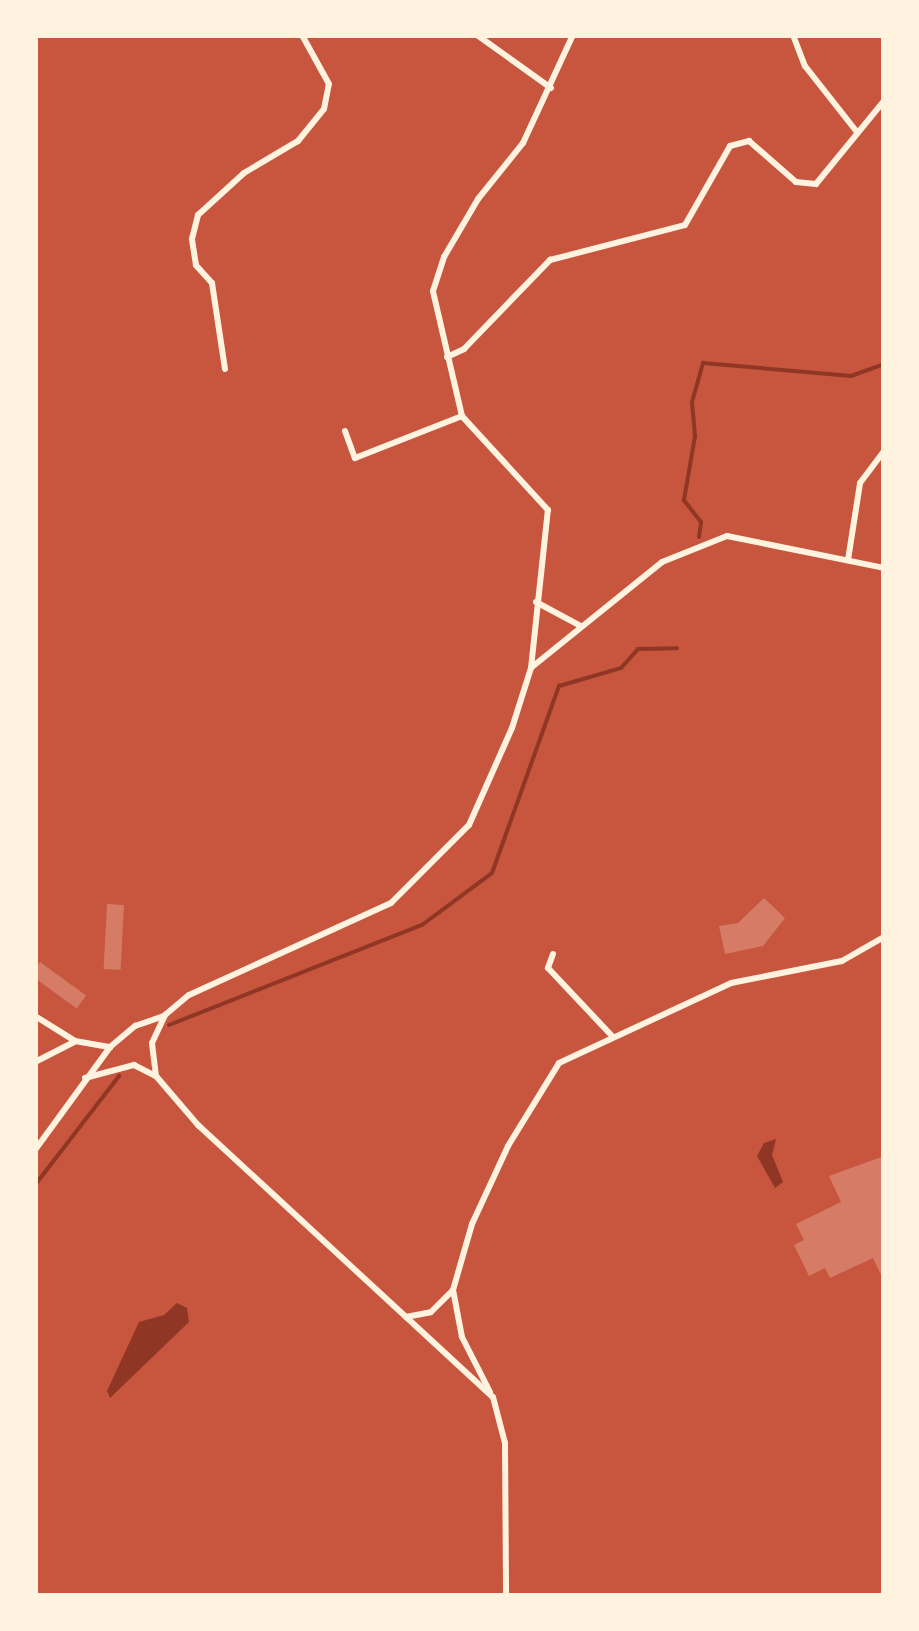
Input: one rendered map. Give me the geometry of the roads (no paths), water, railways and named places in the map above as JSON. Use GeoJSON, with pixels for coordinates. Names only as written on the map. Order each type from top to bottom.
{"type":"FeatureCollection","features":[{"type":"Feature","properties":{"kind":"street"},"geometry":{"type":"LineString","coordinates":[[225,369],[212,283],[196,265],[192,239],[198,215],[244,172],[298,142],[324,109],[329,84],[302,35]]}},
{"type":"Feature","properties":{"kind":"street"},"geometry":{"type":"LineString","coordinates":[[477,35],[552,88]]}},
{"type":"Feature","properties":{"kind":"street"},"geometry":{"type":"LineString","coordinates":[[156,1076],[152,1043],[166,1016],[189,995],[391,904],[469,825],[531,668],[548,510],[462,416],[433,291],[444,257],[523,143],[552,88],[573,35]]}},
{"type":"Feature","properties":{"kind":"street"},"geometry":{"type":"LineString","coordinates":[[793,35],[805,66],[857,132]]}},
{"type":"Feature","properties":{"kind":"street"},"geometry":{"type":"LineString","coordinates":[[446,357],[464,349],[550,260],[685,224],[730,146],[749,140],[796,182],[816,184],[884,101]]}},
{"type":"Feature","properties":{"kind":"street"},"geometry":{"type":"LineString","coordinates":[[345,431],[356,458],[462,416]]}},
{"type":"Feature","properties":{"kind":"street"},"geometry":{"type":"LineString","coordinates":[[848,560],[860,483],[884,451]]}},
{"type":"Feature","properties":{"kind":"street"},"geometry":{"type":"LineString","coordinates":[[531,668],[662,562],[727,536],[884,568]]}},
{"type":"Feature","properties":{"kind":"street"},"geometry":{"type":"LineString","coordinates":[[536,602],[563,622],[582,626]]}},
{"type":"Feature","properties":{"kind":"street"},"geometry":{"type":"LineString","coordinates":[[406,1317],[431,1312],[453,1290],[486,1193],[559,1063],[730,983],[842,961],[884,937]]}},
{"type":"Feature","properties":{"kind":"street"},"geometry":{"type":"LineString","coordinates":[[553,954],[548,968],[612,1036]]}},
{"type":"Feature","properties":{"kind":"street"},"geometry":{"type":"LineString","coordinates":[[36,1146],[110,1047],[135,1026],[166,1016]]}},
{"type":"Feature","properties":{"kind":"street"},"geometry":{"type":"LineString","coordinates":[[36,1019],[75,1042],[110,1047]]}},
{"type":"Feature","properties":{"kind":"street"},"geometry":{"type":"LineString","coordinates":[[35,1062],[75,1042]]}},
{"type":"Feature","properties":{"kind":"street"},"geometry":{"type":"LineString","coordinates":[[85,1078],[134,1064],[156,1076],[198,1125],[493,1397]]}},
{"type":"Feature","properties":{"kind":"street"},"geometry":{"type":"LineString","coordinates":[[453,1290],[462,1336],[493,1397],[508,1477],[506,1596]]}},
{"type":"Feature","properties":{"kind":"waterway"},"geometry":{"type":"LineString","coordinates":[[699,537],[701,522],[684,500],[695,436],[692,402],[703,363],[851,376],[884,364]]}},
{"type":"Feature","properties":{"kind":"waterway"},"geometry":{"type":"LineString","coordinates":[[169,1025],[422,925],[492,873],[559,686],[621,668],[638,649],[677,648]]}},
{"type":"Feature","properties":{"kind":"waterway"},"geometry":{"type":"LineString","coordinates":[[35,1185],[119,1076]]}}]}
